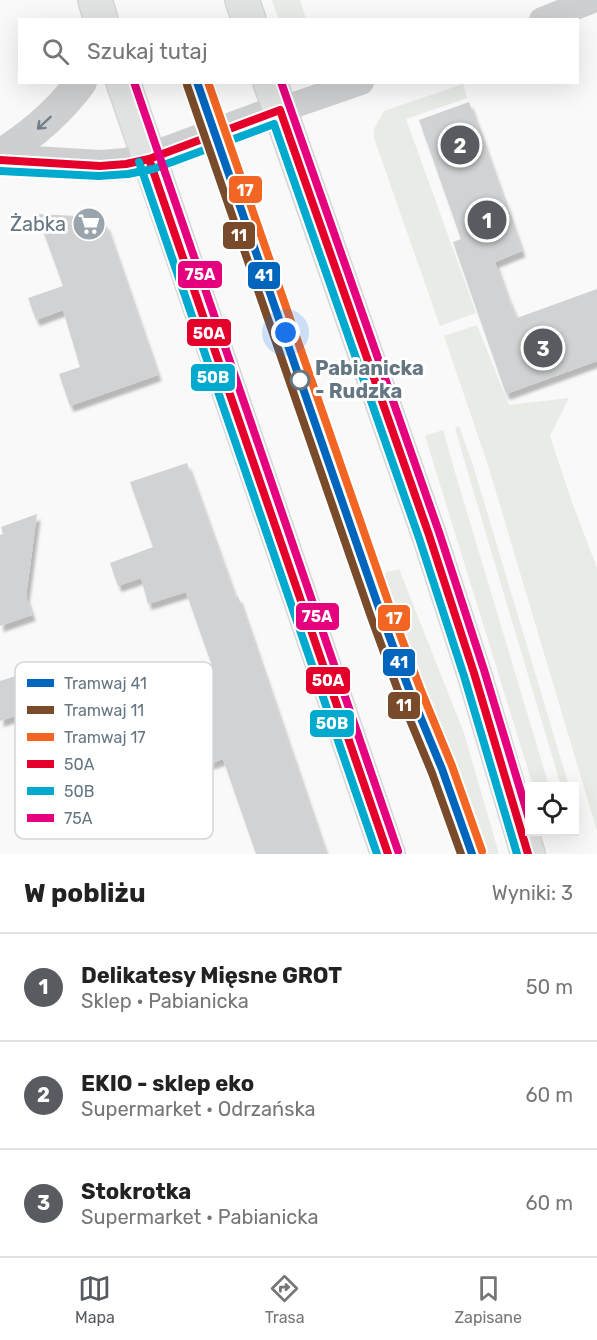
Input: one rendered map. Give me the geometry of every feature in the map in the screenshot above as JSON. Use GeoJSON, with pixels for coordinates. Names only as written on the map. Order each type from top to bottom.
{"type":"FeatureCollection","features":[{"type":"Feature","properties":{"kind":"main road"},"geometry":{"type":"LineString","coordinates":[[95,0],[100,18]]}},
{"type":"Feature","properties":{"kind":"main road"},"geometry":{"type":"LineString","coordinates":[[242,0],[248,18]]}},
{"type":"Feature","properties":{"kind":"main road"},"geometry":{"type":"LineString","coordinates":[[124,84],[388,854]]}},
{"type":"Feature","properties":{"kind":"main road"},"geometry":{"type":"LineString","coordinates":[[275,96],[429,535],[474,673],[528,854]]}},
{"type":"Feature","properties":{"kind":"street"},"geometry":{"type":"LineString","coordinates":[[547,12],[593,0]]}},
{"type":"Feature","properties":{"kind":"street"},"geometry":{"type":"LineString","coordinates":[[0,155],[38,129],[57,111],[79,84]]}},
{"type":"Feature","properties":{"kind":"street"},"geometry":{"type":"LineString","coordinates":[[0,160],[100,166],[149,159],[275,96],[349,84]]}},
{"type":"Feature","properties":{"kind":"shaded area"},"geometry":{"type":"Polygon","coordinates":[[[272,0],[300,0],[306,18],[279,18],[272,0]]]}},
{"type":"Feature","properties":{"kind":"shaded area"},"geometry":{"type":"Polygon","coordinates":[[[463,84],[467,98],[406,119],[476,313],[440,326],[374,138],[374,129],[384,111],[463,84]]]}},
{"type":"Feature","properties":{"kind":"shaded area"},"geometry":{"type":"Polygon","coordinates":[[[477,325],[509,405],[569,398],[550,436],[597,568],[597,831],[488,465],[444,336],[477,325]]]}},
{"type":"Feature","properties":{"kind":"shaded area"},"geometry":{"type":"Polygon","coordinates":[[[459,426],[472,462],[568,782],[560,782],[455,428],[459,426]]]}},
{"type":"Feature","properties":{"kind":"shaded area"},"geometry":{"type":"Polygon","coordinates":[[[443,430],[548,782],[532,782],[425,436],[443,430]]]}},
{"type":"Feature","properties":{"kind":"shaded area"},"geometry":{"type":"Polygon","coordinates":[[[399,569],[464,733],[499,854],[483,854],[444,739],[380,574],[399,569]]]}},
{"type":"Feature","properties":{"kind":"building"},"geometry":{"type":"Polygon","coordinates":[[[469,102],[522,251],[495,262],[517,318],[597,289],[597,361],[506,394],[453,242],[461,239],[419,120],[469,102]]]}},
{"type":"Feature","properties":{"kind":"building"},"geometry":{"type":"Polygon","coordinates":[[[37,214],[97,217],[106,225],[158,375],[70,406],[59,374],[80,367],[63,310],[36,320],[28,298],[63,286],[37,214]]]}},
{"type":"Feature","properties":{"kind":"building"},"geometry":{"type":"Polygon","coordinates":[[[187,463],[235,597],[238,596],[326,854],[256,854],[223,759],[213,763],[213,662],[211,662],[186,592],[148,604],[141,578],[118,586],[110,563],[153,547],[130,482],[187,463]]]}},
{"type":"Feature","properties":{"kind":"building"},"geometry":{"type":"Polygon","coordinates":[[[37,514],[26,597],[16,568],[32,615],[0,626],[0,535],[3,534],[1,527],[37,514]]]}},
{"type":"Feature","properties":{"kind":"building"},"geometry":{"type":"Polygon","coordinates":[[[15,676],[15,716],[0,721],[0,681],[15,676]]]}},
{"type":"Feature","properties":{"kind":"tram line","name":"41"},"geometry":{"type":"LineString","coordinates":[[198,84],[381,614],[442,769],[472,854]]}},
{"type":"Feature","properties":{"kind":"tram line","name":"17"},"geometry":{"type":"LineString","coordinates":[[209,84],[391,610],[452,766],[482,851]]}},
{"type":"Feature","properties":{"kind":"tram line","name":"11"},"geometry":{"type":"LineString","coordinates":[[187,85],[371,617],[461,854]]}},
{"type":"Feature","properties":{"kind":"transit line","name":"75A"},"geometry":{"type":"LineString","coordinates":[[135,84],[398,851]]}},
{"type":"Feature","properties":{"kind":"transit line","name":"75A"},"geometry":{"type":"LineString","coordinates":[[282,84],[439,532],[525,805]]}},
{"type":"Feature","properties":{"kind":"transit line","name":"50A"},"geometry":{"type":"LineString","coordinates":[[0,160],[100,166],[126,164],[149,159],[280,110],[429,535],[474,673],[528,854]]}},
{"type":"Feature","properties":{"kind":"transit line","name":"50B"},"geometry":{"type":"LineString","coordinates":[[0,171],[99,176],[128,174],[153,169],[274,124],[419,538],[464,676],[517,854]]}},
{"type":"Feature","properties":{"kind":"transit line","name":"50A"},"geometry":{"type":"LineString","coordinates":[[149,159],[388,854]]}},
{"type":"Feature","properties":{"kind":"transit line","name":"50B"},"geometry":{"type":"LineString","coordinates":[[139,162],[377,854]]}},
{"type":"Feature","properties":{"kind":"place","name":"EKIO - sklep eko"},"geometry":{"type":"Point","coordinates":[460,145]}},
{"type":"Feature","properties":{"kind":"place","name":"Delikatesy Mięsne GROT"},"geometry":{"type":"Point","coordinates":[487,220]}},
{"type":"Feature","properties":{"kind":"place","name":"Żabka"},"geometry":{"type":"Point","coordinates":[89,224]}},
{"type":"Feature","properties":{"kind":"place","name":"Stokrotka"},"geometry":{"type":"Point","coordinates":[543,348]}},
{"type":"Feature","properties":{"kind":"place","name":"Pabianicka - Rudzka"},"geometry":{"type":"Point","coordinates":[300,380]}}]}
